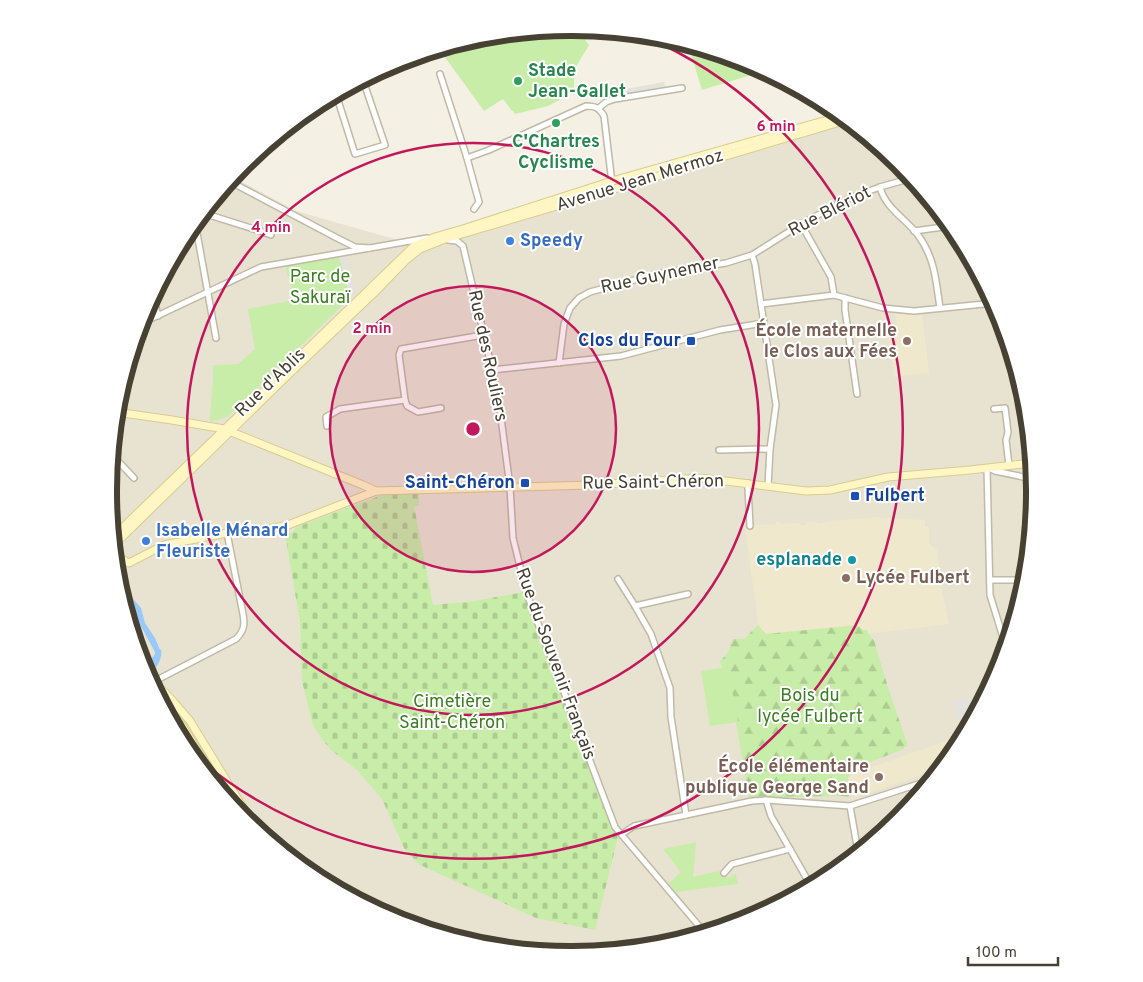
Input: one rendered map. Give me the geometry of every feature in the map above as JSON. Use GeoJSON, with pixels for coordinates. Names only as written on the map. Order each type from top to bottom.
{"type":"FeatureCollection","features":[{"type":"Feature","properties":{"kind":"main road","name":"Avenue Jean Mermoz"},"geometry":{"type":"LineString","coordinates":[[434,240],[468,228],[832,119]]}},
{"type":"Feature","properties":{"kind":"main road","name":"Avenue Jean Mermoz"},"geometry":{"type":"LineString","coordinates":[[434,240],[445,240],[613,185],[837,122]]}},
{"type":"Feature","properties":{"kind":"main road","name":"Rue d'Ablis"},"geometry":{"type":"LineString","coordinates":[[120,539],[390,268],[417,248],[434,240]]}},
{"type":"Feature","properties":{"kind":"main road","name":"Rue d'Ablis"},"geometry":{"type":"LineString","coordinates":[[119,531],[283,380],[374,293],[417,248]]}},
{"type":"Feature","properties":{"kind":"main road"},"geometry":{"type":"LineString","coordinates":[[124,413],[227,431],[376,490]]}},
{"type":"Feature","properties":{"kind":"main road","name":"Rue Saint-Chéron"},"geometry":{"type":"LineString","coordinates":[[376,490],[592,485],[701,478],[818,491],[888,477],[1025,464]]}},
{"type":"Feature","properties":{"kind":"main road"},"geometry":{"type":"LineString","coordinates":[[122,560],[128,563],[164,545],[227,533],[288,525],[376,490]]}},
{"type":"Feature","properties":{"kind":"main road"},"geometry":{"type":"LineString","coordinates":[[164,692],[190,721],[238,800]]}},
{"type":"Feature","properties":{"kind":"main road"},"geometry":{"type":"LineString","coordinates":[[186,731],[196,748]]}},
{"type":"Feature","properties":{"kind":"street"},"geometry":{"type":"LineString","coordinates":[[440,74],[479,202],[474,209]]}},
{"type":"Feature","properties":{"kind":"street"},"geometry":{"type":"LineString","coordinates":[[338,101],[355,154],[385,145],[365,86]]}},
{"type":"Feature","properties":{"kind":"street"},"geometry":{"type":"LineString","coordinates":[[599,108],[606,102],[615,99],[682,88]]}},
{"type":"Feature","properties":{"kind":"street"},"geometry":{"type":"LineString","coordinates":[[467,158],[586,106],[595,106],[599,108],[604,116],[613,185]]}},
{"type":"Feature","properties":{"kind":"street","name":"Rue Blériot"},"geometry":{"type":"LineString","coordinates":[[752,255],[801,224],[850,198],[903,180]]}},
{"type":"Feature","properties":{"kind":"street"},"geometry":{"type":"LineString","coordinates":[[236,185],[355,247],[370,248]]}},
{"type":"Feature","properties":{"kind":"street"},"geometry":{"type":"LineString","coordinates":[[880,187],[884,198],[918,235],[929,254],[935,271],[940,308]]}},
{"type":"Feature","properties":{"kind":"street"},"geometry":{"type":"LineString","coordinates":[[210,215],[272,235]]}},
{"type":"Feature","properties":{"kind":"street"},"geometry":{"type":"LineString","coordinates":[[801,224],[831,277],[834,295]]}},
{"type":"Feature","properties":{"kind":"street"},"geometry":{"type":"LineString","coordinates":[[914,231],[942,227]]}},
{"type":"Feature","properties":{"kind":"street"},"geometry":{"type":"LineString","coordinates":[[197,233],[216,338]]}},
{"type":"Feature","properties":{"kind":"street"},"geometry":{"type":"LineString","coordinates":[[150,320],[261,267],[405,242],[434,240]]}},
{"type":"Feature","properties":{"kind":"street","name":"Rue des Rouliers"},"geometry":{"type":"LineString","coordinates":[[445,240],[458,241],[463,246],[498,396],[510,487]]}},
{"type":"Feature","properties":{"kind":"street"},"geometry":{"type":"LineString","coordinates":[[405,242],[417,248]]}},
{"type":"Feature","properties":{"kind":"street"},"geometry":{"type":"LineString","coordinates":[[752,255],[755,264],[776,405],[770,449],[768,486]]}},
{"type":"Feature","properties":{"kind":"street","name":"Rue Guynemer"},"geometry":{"type":"LineString","coordinates":[[559,363],[564,324],[570,308],[579,298],[590,292],[656,274],[726,263],[752,255]]}},
{"type":"Feature","properties":{"kind":"street"},"geometry":{"type":"LineString","coordinates":[[761,304],[834,295],[884,308],[914,311],[986,304]]}},
{"type":"Feature","properties":{"kind":"street"},"geometry":{"type":"LineString","coordinates":[[845,298],[857,394]]}},
{"type":"Feature","properties":{"kind":"street"},"geometry":{"type":"LineString","coordinates":[[156,307],[158,316]]}},
{"type":"Feature","properties":{"kind":"street"},"geometry":{"type":"LineString","coordinates":[[492,370],[621,356],[720,330],[764,322]]}},
{"type":"Feature","properties":{"kind":"street"},"geometry":{"type":"LineString","coordinates":[[441,408],[418,412],[407,406],[399,355],[401,349],[483,335]]}},
{"type":"Feature","properties":{"kind":"street"},"geometry":{"type":"LineString","coordinates":[[327,426],[326,417],[340,409],[405,400]]}},
{"type":"Feature","properties":{"kind":"street"},"geometry":{"type":"LineString","coordinates":[[994,410],[1005,408],[1008,432],[1006,440],[1011,466],[1019,476]]}},
{"type":"Feature","properties":{"kind":"street"},"geometry":{"type":"LineString","coordinates":[[720,450],[770,449]]}},
{"type":"Feature","properties":{"kind":"street"},"geometry":{"type":"LineString","coordinates":[[118,461],[134,478]]}},
{"type":"Feature","properties":{"kind":"street"},"geometry":{"type":"LineString","coordinates":[[1004,632],[990,595],[988,468],[1026,478]]}},
{"type":"Feature","properties":{"kind":"street"},"geometry":{"type":"LineString","coordinates":[[748,483],[750,526]]}},
{"type":"Feature","properties":{"kind":"street","name":"Rue du Souvenir Français"},"geometry":{"type":"LineString","coordinates":[[510,487],[513,538],[526,591],[611,819],[615,827],[699,927]]}},
{"type":"Feature","properties":{"kind":"street"},"geometry":{"type":"LineString","coordinates":[[158,680],[236,639],[243,632],[244,624],[227,533]]}},
{"type":"Feature","properties":{"kind":"street"},"geometry":{"type":"LineString","coordinates":[[618,579],[651,634],[670,688],[671,716],[686,815]]}},
{"type":"Feature","properties":{"kind":"street"},"geometry":{"type":"LineString","coordinates":[[990,580],[1018,580]]}},
{"type":"Feature","properties":{"kind":"street"},"geometry":{"type":"LineString","coordinates":[[635,606],[688,594]]}},
{"type":"Feature","properties":{"kind":"street"},"geometry":{"type":"LineString","coordinates":[[622,834],[634,826],[752,801],[766,800],[850,806],[919,784]]}},
{"type":"Feature","properties":{"kind":"street"},"geometry":{"type":"LineString","coordinates":[[766,800],[771,816],[807,880]]}},
{"type":"Feature","properties":{"kind":"street"},"geometry":{"type":"LineString","coordinates":[[850,806],[857,845]]}},
{"type":"Feature","properties":{"kind":"street"},"geometry":{"type":"LineString","coordinates":[[724,873],[732,864],[790,849]]}},
{"type":"Feature","properties":{"kind":"shaded area"},"geometry":{"type":"Polygon","coordinates":[[[664,82],[666,89],[616,96],[615,91],[664,82]]]}},
{"type":"Feature","properties":{"kind":"shaded area"},"geometry":{"type":"Polygon","coordinates":[[[835,121],[871,149],[913,191],[950,238],[992,317],[1011,373],[1018,402],[1022,432],[1026,491],[1022,550],[1018,580],[1002,637],[992,665],[965,718],[950,744],[913,791],[893,813],[848,852],[799,885],[773,899],[718,922],[689,930],[631,942],[601,945],[542,945],[512,942],[483,937],[425,922],[370,899],[344,885],[295,852],[272,833],[250,813],[211,768],[193,744],[164,692],[151,665],[132,609],[125,580],[118,521],[118,461],[121,432],[125,402],[132,373],[151,317],[193,238],[240,181],[296,211],[419,246],[609,186],[835,121]]]}},
{"type":"Feature","properties":{"kind":"shaded area"},"geometry":{"type":"Polygon","coordinates":[[[345,255],[356,292],[350,298],[339,256],[345,255]]]}},
{"type":"Feature","properties":{"kind":"shaded area","name":"École maternelle le Clos aux Fées"},"geometry":{"type":"Polygon","coordinates":[[[895,313],[922,314],[929,373],[894,377],[887,326],[897,325],[895,313]]]}},
{"type":"Feature","properties":{"kind":"shaded area","name":"Lycée Fulbert"},"geometry":{"type":"Polygon","coordinates":[[[880,517],[925,520],[925,527],[929,527],[929,544],[937,550],[942,591],[949,624],[790,643],[760,638],[745,526],[776,524],[776,522],[780,522],[780,524],[800,523],[800,525],[806,525],[806,522],[817,522],[818,524],[828,521],[880,517]]]}},
{"type":"Feature","properties":{"kind":"shaded area"},"geometry":{"type":"Polygon","coordinates":[[[968,696],[972,706],[961,725],[952,701],[968,696]]]}},
{"type":"Feature","properties":{"kind":"shaded area","name":"École élémentaire publique George Sand"},"geometry":{"type":"Polygon","coordinates":[[[953,739],[928,772],[854,798],[846,776],[953,739]]]}},
{"type":"Feature","properties":{"kind":"green space","name":"Stade Jean-Gallet"},"geometry":{"type":"Polygon","coordinates":[[[583,36],[589,45],[574,70],[574,92],[548,106],[515,114],[503,99],[484,111],[443,55],[483,45],[542,37],[583,36]]]}},
{"type":"Feature","properties":{"kind":"green space"},"geometry":{"type":"Polygon","coordinates":[[[691,52],[718,60],[753,74],[702,90],[691,52]]]}},
{"type":"Feature","properties":{"kind":"green space","name":"Parc de Sakuraï"},"geometry":{"type":"Polygon","coordinates":[[[339,256],[350,298],[227,417],[210,422],[213,365],[238,364],[255,349],[248,309],[295,300],[285,266],[339,256]]]}},
{"type":"Feature","properties":{"kind":"green space","name":"Cimetière Saint-Chéron"},"geometry":{"type":"Polygon","coordinates":[[[419,493],[419,506],[414,506],[433,605],[474,601],[524,592],[611,826],[618,837],[595,930],[536,918],[420,865],[405,850],[382,799],[358,771],[331,750],[313,726],[302,681],[300,622],[285,534],[293,532],[296,527],[385,494],[419,493]]]}},
{"type":"Feature","properties":{"kind":"green space","name":"Bois du lycée Fulbert"},"geometry":{"type":"Polygon","coordinates":[[[758,625],[766,634],[857,625],[863,630],[867,630],[874,640],[908,746],[852,769],[848,779],[849,798],[843,796],[749,798],[732,699],[720,661],[727,654],[733,639],[744,639],[758,625]]]}},
{"type":"Feature","properties":{"kind":"green space"},"geometry":{"type":"Polygon","coordinates":[[[728,667],[738,722],[710,726],[701,671],[728,667]]]}},
{"type":"Feature","properties":{"kind":"green space"},"geometry":{"type":"Polygon","coordinates":[[[696,842],[693,877],[719,871],[720,875],[725,877],[732,876],[735,873],[738,884],[676,892],[669,883],[681,872],[663,849],[696,842]]]}},
{"type":"Feature","properties":{"kind":"water"},"geometry":{"type":"Polygon","coordinates":[[[128,593],[141,608],[145,623],[161,649],[159,662],[153,670],[150,661],[155,652],[137,619],[138,617],[131,605],[128,593]]]}},
{"type":"Feature","properties":{"kind":"place","name":"Stade Jean-Gallet"},"geometry":{"type":"Point","coordinates":[518,81]}},
{"type":"Feature","properties":{"kind":"place","name":"C'Chartres Cyclisme"},"geometry":{"type":"Point","coordinates":[556,123]}},
{"type":"Feature","properties":{"kind":"place","name":"Speedy"},"geometry":{"type":"Point","coordinates":[510,241]}},
{"type":"Feature","properties":{"kind":"place","name":"Clos du Four"},"geometry":{"type":"Point","coordinates":[691,341]}},
{"type":"Feature","properties":{"kind":"place","name":"École maternelle le Clos aux Fées"},"geometry":{"type":"Point","coordinates":[907,341]}},
{"type":"Feature","properties":{"kind":"place","name":"Saint-Chéron"},"geometry":{"type":"Point","coordinates":[525,483]}},
{"type":"Feature","properties":{"kind":"place","name":"Fulbert"},"geometry":{"type":"Point","coordinates":[855,496]}},
{"type":"Feature","properties":{"kind":"place","name":"Isabelle Ménard Fleuriste"},"geometry":{"type":"Point","coordinates":[146,541]}},
{"type":"Feature","properties":{"kind":"place","name":"esplanade"},"geometry":{"type":"Point","coordinates":[852,560]}},
{"type":"Feature","properties":{"kind":"place","name":"Lycée Fulbert"},"geometry":{"type":"Point","coordinates":[846,578]}},
{"type":"Feature","properties":{"kind":"place","name":"École élémentaire publique George Sand"},"geometry":{"type":"Point","coordinates":[879,777]}}]}
